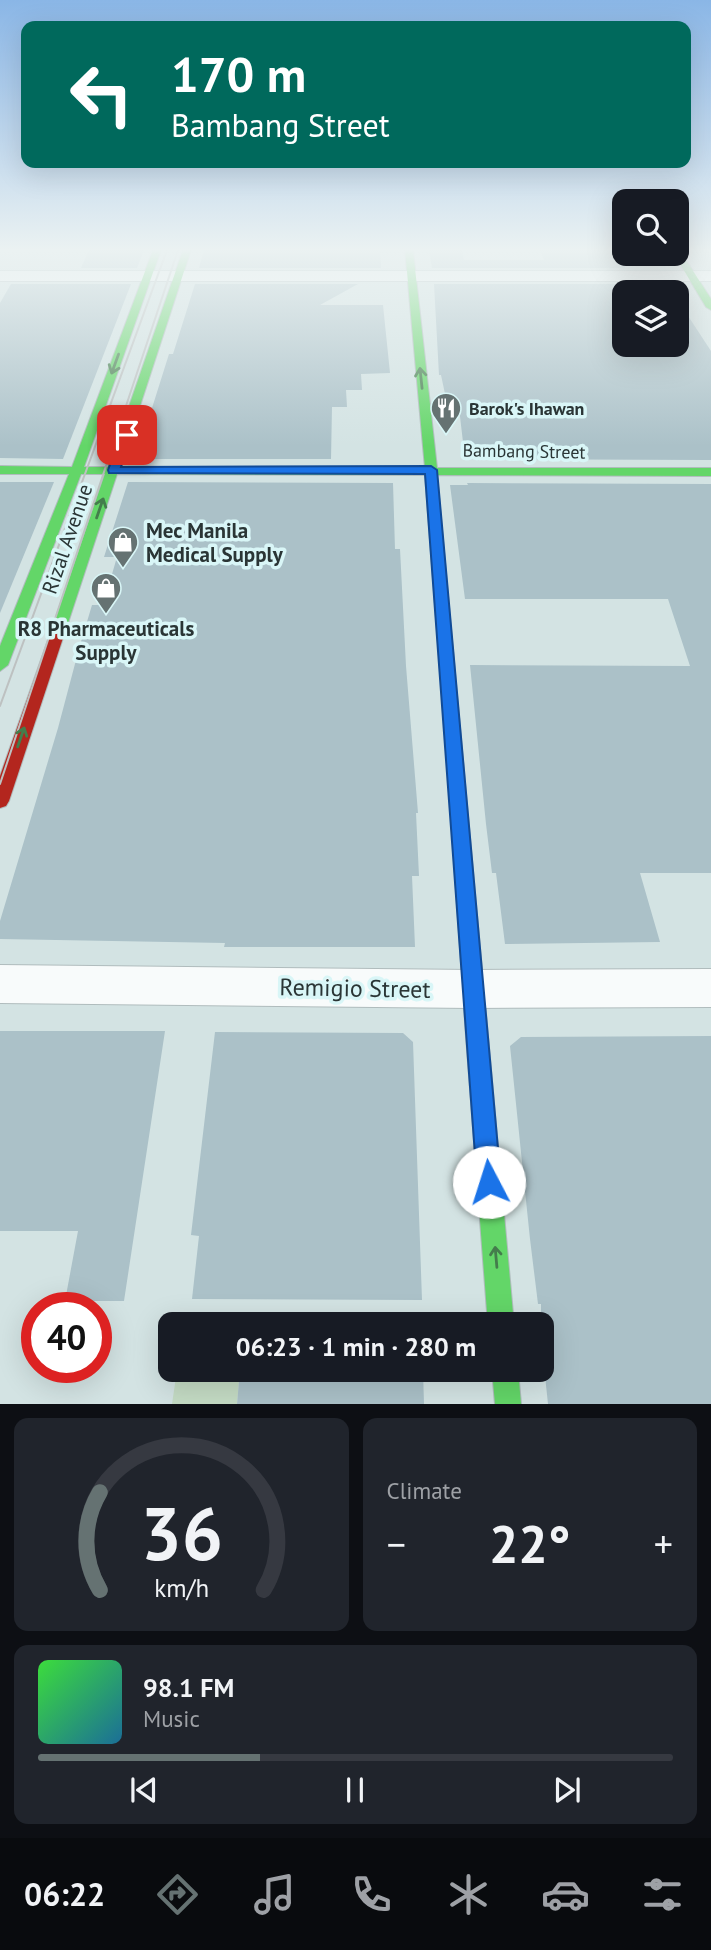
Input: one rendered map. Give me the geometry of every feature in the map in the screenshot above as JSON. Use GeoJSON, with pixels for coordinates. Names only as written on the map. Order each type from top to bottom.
{"type":"FeatureCollection","features":[{"type":"Feature","properties":{"kind":"street","name":"Rizal Avenue"},"geometry":{"type":"LineString","coordinates":[[0,665],[77,470],[133,316]]}},
{"type":"Feature","properties":{"kind":"street","name":"Rizal Avenue"},"geometry":{"type":"LineString","coordinates":[[0,801],[165,316]]}},
{"type":"Feature","properties":{"kind":"street"},"geometry":{"type":"LineString","coordinates":[[415,316],[431,470],[500,1312]]}},
{"type":"Feature","properties":{"kind":"street","name":"Bambang Street"},"geometry":{"type":"LineString","coordinates":[[0,470],[711,472]]}},
{"type":"Feature","properties":{"kind":"street","name":"Remigio Street"},"geometry":{"type":"LineString","coordinates":[[0,984],[472,989],[711,988]]}},
{"type":"Feature","properties":{"kind":"street"},"geometry":{"type":"LineString","coordinates":[[506,1382],[508,1404]]}},
{"type":"Feature","properties":{"kind":"green space"},"geometry":{"type":"Polygon","coordinates":[[[175,1382],[239,1382],[237,1404],[172,1404],[175,1382]]]}},
{"type":"Feature","properties":{"kind":"building"},"geometry":{"type":"Polygon","coordinates":[[[0,316],[119,316],[63,459],[0,458],[0,316]]]}},
{"type":"Feature","properties":{"kind":"building"},"geometry":{"type":"Polygon","coordinates":[[[185,316],[384,316],[390,373],[361,374],[362,390],[346,390],[347,407],[332,407],[331,459],[136,459],[169,354],[173,354],[185,316]]]}},
{"type":"Feature","properties":{"kind":"building"},"geometry":{"type":"Polygon","coordinates":[[[436,316],[612,316],[612,357],[689,357],[689,317],[711,351],[711,460],[465,459],[459,408],[448,408],[441,375],[436,316]]]}},
{"type":"Feature","properties":{"kind":"building"},"geometry":{"type":"Polygon","coordinates":[[[0,482],[54,482],[0,613],[0,482]]]}},
{"type":"Feature","properties":{"kind":"building"},"geometry":{"type":"Polygon","coordinates":[[[128,482],[393,483],[395,549],[400,549],[418,813],[419,876],[412,876],[415,947],[224,947],[225,943],[0,939],[0,921],[92,605],[103,605],[117,557],[104,557],[128,482]]]}},
{"type":"Feature","properties":{"kind":"building"},"geometry":{"type":"Polygon","coordinates":[[[467,483],[711,484],[711,873],[640,873],[660,942],[505,944],[496,873],[492,873],[470,665],[690,666],[668,599],[465,599],[450,485],[468,485],[467,483]]]}},
{"type":"Feature","properties":{"kind":"building"},"geometry":{"type":"Polygon","coordinates":[[[0,1031],[165,1031],[124,1301],[112,1301],[112,1292],[67,1292],[78,1231],[0,1231],[0,1031]]]}},
{"type":"Feature","properties":{"kind":"building"},"geometry":{"type":"Polygon","coordinates":[[[215,1032],[403,1033],[413,1042],[422,1300],[192,1299],[199,1236],[191,1235],[215,1032]]]}},
{"type":"Feature","properties":{"kind":"building"},"geometry":{"type":"Polygon","coordinates":[[[711,1036],[711,1404],[548,1404],[546,1382],[554,1382],[554,1312],[541,1312],[541,1304],[538,1304],[530,1239],[510,1046],[521,1037],[711,1036]]]}},
{"type":"Feature","properties":{"kind":"building"},"geometry":{"type":"Polygon","coordinates":[[[239,1382],[423,1382],[424,1404],[237,1404],[239,1382]]]}},
{"type":"Feature","properties":{"kind":"tram line"},"geometry":{"type":"LineString","coordinates":[[0,706],[143,316]]}},
{"type":"Feature","properties":{"kind":"tram line"},"geometry":{"type":"LineString","coordinates":[[0,784],[156,316]]}},
{"type":"Feature","properties":{"kind":"traffic: fast"},"geometry":{"type":"LineString","coordinates":[[0,665],[81,459],[133,316]]}},
{"type":"Feature","properties":{"kind":"traffic: fast"},"geometry":{"type":"LineString","coordinates":[[60,626],[165,316]]}},
{"type":"Feature","properties":{"kind":"traffic: fast"},"geometry":{"type":"LineString","coordinates":[[416,316],[456,772]]}},
{"type":"Feature","properties":{"kind":"traffic: fast"},"geometry":{"type":"LineString","coordinates":[[0,470],[711,472]]}},
{"type":"Feature","properties":{"kind":"traffic: fast"},"geometry":{"type":"LineString","coordinates":[[477,1036],[500,1312]]}},
{"type":"Feature","properties":{"kind":"traffic: fast"},"geometry":{"type":"LineString","coordinates":[[506,1382],[508,1404]]}},
{"type":"Feature","properties":{"kind":"traffic: slow"},"geometry":{"type":"LineString","coordinates":[[456,772],[477,1036]]}},
{"type":"Feature","properties":{"kind":"traffic: jam"},"geometry":{"type":"LineString","coordinates":[[0,801],[60,626]]}},
{"type":"Feature","properties":{"kind":"place","name":"Barok's Ihawan"},"geometry":{"type":"Point","coordinates":[446,435]}},
{"type":"Feature","properties":{"kind":"place","name":"Mec Manila Medical Supply"},"geometry":{"type":"Point","coordinates":[123,569]}},
{"type":"Feature","properties":{"kind":"place","name":"R8 Pharmaceuticals Supply"},"geometry":{"type":"Point","coordinates":[106,615]}},
{"type":"Feature","properties":{"kind":"route"},"geometry":{"type":"LineString","coordinates":[[127,435],[114,470],[431,470],[489,1182]]}}]}
